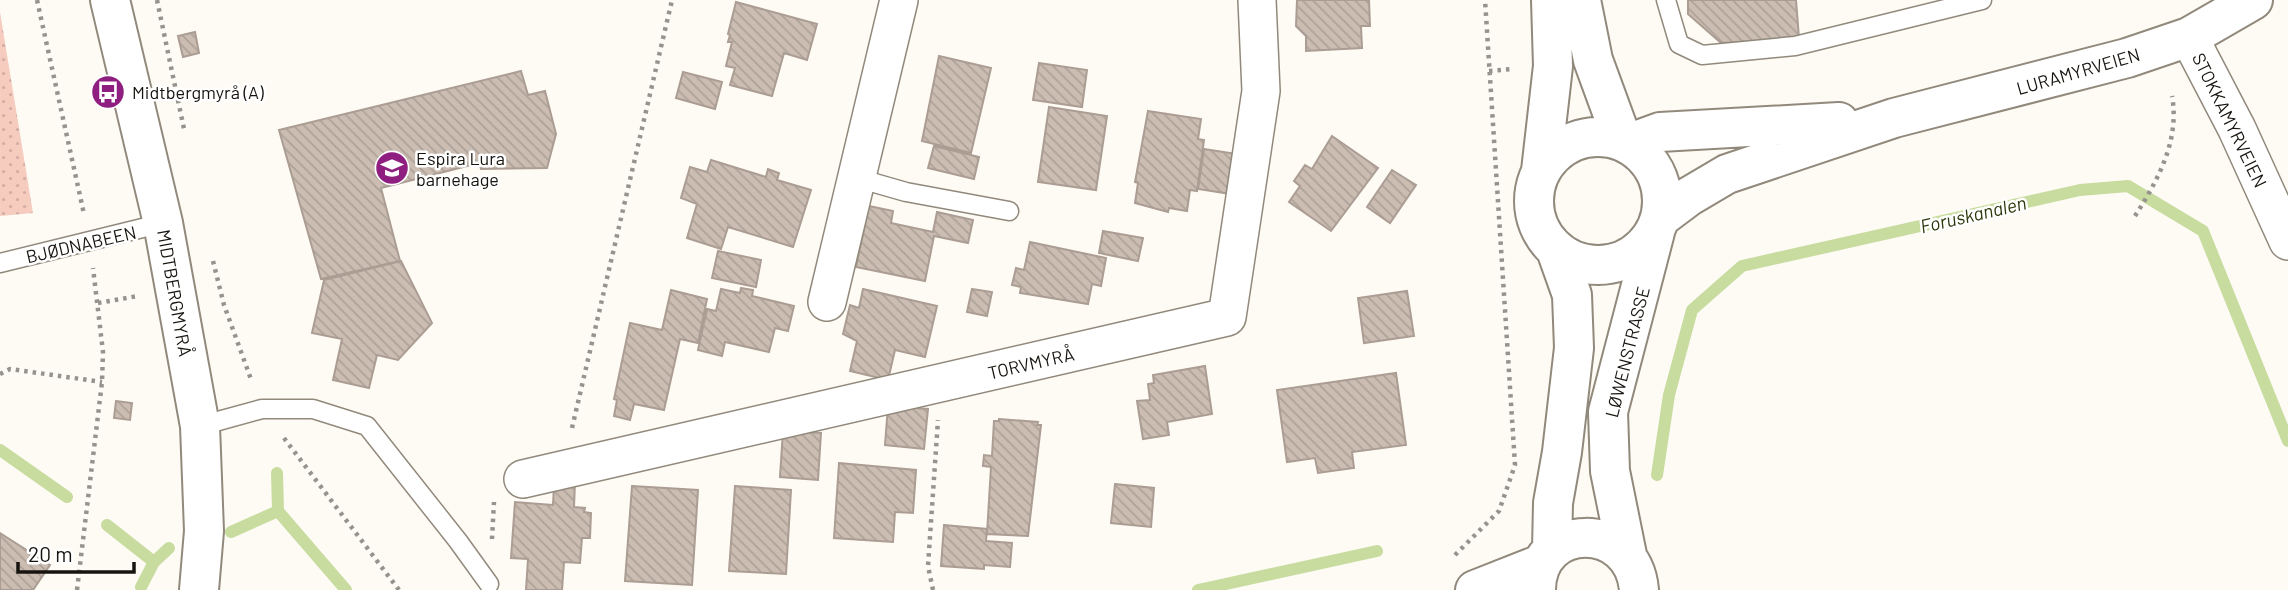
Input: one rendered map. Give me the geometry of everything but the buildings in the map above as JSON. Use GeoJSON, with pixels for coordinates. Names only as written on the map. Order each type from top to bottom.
{"type":"FeatureCollection","features":[{"type":"Feature","properties":{"kind":"street","name":"MIDTBERGMYRÅ"},"geometry":{"type":"LineString","coordinates":[[110,0],[163,223],[200,426],[204,531],[199,590]]}},
{"type":"Feature","properties":{"kind":"street"},"geometry":{"type":"LineString","coordinates":[[827,302],[899,0]]}},
{"type":"Feature","properties":{"kind":"street","name":"TORVMYRÅ"},"geometry":{"type":"LineString","coordinates":[[523,479],[1227,317],[1261,91],[1257,0]]}},
{"type":"Feature","properties":{"kind":"street"},"geometry":{"type":"LineString","coordinates":[[1543,568],[1562,452],[1574,348],[1572,295],[1556,250],[1542,233],[1535,213],[1535,191],[1541,171],[1553,66],[1551,0]]}},
{"type":"Feature","properties":{"kind":"street"},"geometry":{"type":"LineString","coordinates":[[1581,0],[1592,60],[1625,143]]}},
{"type":"Feature","properties":{"kind":"street","name":"LURAMYRVEIEN"},"geometry":{"type":"LineString","coordinates":[[1657,225],[1688,197],[1727,174],[1894,118],[2052,79],[2189,37],[2253,0]]}},
{"type":"Feature","properties":{"kind":"street","name":"STOKKAMYRVEIEN"},"geometry":{"type":"LineString","coordinates":[[2189,37],[2237,129],[2288,242]]}},
{"type":"Feature","properties":{"kind":"street","name":"LURAMYRVEIEN"},"geometry":{"type":"LineString","coordinates":[[1625,143],[1660,132],[1894,118]]}},
{"type":"Feature","properties":{"kind":"street"},"geometry":{"type":"LineString","coordinates":[[1541,171],[1552,156],[1576,141],[1604,137],[1625,143],[1651,165],[1659,181],[1657,225],[1631,256],[1612,264],[1592,265],[1573,260],[1556,250]]}},
{"type":"Feature","properties":{"kind":"street","name":"LØWENSTRASSE"},"geometry":{"type":"LineString","coordinates":[[1633,573],[1610,471],[1608,412],[1657,225]]}},
{"type":"Feature","properties":{"kind":"street"},"geometry":{"type":"LineString","coordinates":[[1475,590],[1543,568],[1566,541],[1591,538],[1615,544],[1633,573]]}},
{"type":"Feature","properties":{"kind":"lane"},"geometry":{"type":"LineString","coordinates":[[1666,0],[1678,44],[1702,55],[1796,46],[1982,0]]}},
{"type":"Feature","properties":{"kind":"lane"},"geometry":{"type":"LineString","coordinates":[[856,178],[906,192],[1009,211]]}},
{"type":"Feature","properties":{"kind":"lane","name":"BJØDNABEEN"},"geometry":{"type":"LineString","coordinates":[[0,263],[163,223]]}},
{"type":"Feature","properties":{"kind":"lane"},"geometry":{"type":"LineString","coordinates":[[200,426],[262,408],[313,409],[368,426],[489,584]]}},
{"type":"Feature","properties":{"kind":"path"},"geometry":{"type":"LineString","coordinates":[[37,0],[90,243],[103,352],[102,382],[77,590]]}},
{"type":"Feature","properties":{"kind":"path"},"geometry":{"type":"LineString","coordinates":[[157,0],[187,141]]}},
{"type":"Feature","properties":{"kind":"path"},"geometry":{"type":"LineString","coordinates":[[562,470],[673,0]]}},
{"type":"Feature","properties":{"kind":"path"},"geometry":{"type":"LineString","coordinates":[[1450,560],[1499,511],[1515,465],[1485,0]]}},
{"type":"Feature","properties":{"kind":"path"},"geometry":{"type":"LineString","coordinates":[[2135,216],[2161,177],[2175,120],[2172,96]]}},
{"type":"Feature","properties":{"kind":"path"},"geometry":{"type":"LineString","coordinates":[[209,248],[224,305],[262,408],[399,590]]}},
{"type":"Feature","properties":{"kind":"path"},"geometry":{"type":"LineString","coordinates":[[97,303],[144,296]]}},
{"type":"Feature","properties":{"kind":"path"},"geometry":{"type":"LineString","coordinates":[[0,374],[10,369],[102,382]]}},
{"type":"Feature","properties":{"kind":"path"},"geometry":{"type":"LineString","coordinates":[[933,590],[928,566],[941,383]]}},
{"type":"Feature","properties":{"kind":"path"},"geometry":{"type":"LineString","coordinates":[[489,584],[495,489],[523,479]]}},
{"type":"Feature","properties":{"kind":"shaded area"},"geometry":{"type":"Polygon","coordinates":[[[0,12],[33,213],[0,216],[0,12]]]}},
{"type":"Feature","properties":{"kind":"waterway","name":"Foruskanalen"},"geometry":{"type":"LineString","coordinates":[[1657,475],[1669,395],[1692,310],[1742,266],[2080,190],[2128,186],[2203,231],[2288,441]]}},
{"type":"Feature","properties":{"kind":"waterway"},"geometry":{"type":"LineString","coordinates":[[0,450],[67,497]]}},
{"type":"Feature","properties":{"kind":"waterway","name":"Foruskanalen"},"geometry":{"type":"LineString","coordinates":[[231,532],[278,511],[277,473]]}},
{"type":"Feature","properties":{"kind":"waterway","name":"Foruskanalen"},"geometry":{"type":"LineString","coordinates":[[278,511],[346,590]]}},
{"type":"Feature","properties":{"kind":"waterway"},"geometry":{"type":"LineString","coordinates":[[107,525],[154,562]]}},
{"type":"Feature","properties":{"kind":"waterway","name":"Foruskanalen"},"geometry":{"type":"LineString","coordinates":[[141,587],[154,562],[169,548]]}},
{"type":"Feature","properties":{"kind":"waterway","name":"Foruskanalen"},"geometry":{"type":"LineString","coordinates":[[1198,590],[1377,551]]}},
{"type":"Feature","properties":{"kind":"place","name":"Midtbergmyrå (A)"},"geometry":{"type":"Point","coordinates":[108,92]}},
{"type":"Feature","properties":{"kind":"place","name":"Espira Lura barnehage"},"geometry":{"type":"Point","coordinates":[392,168]}}]}
